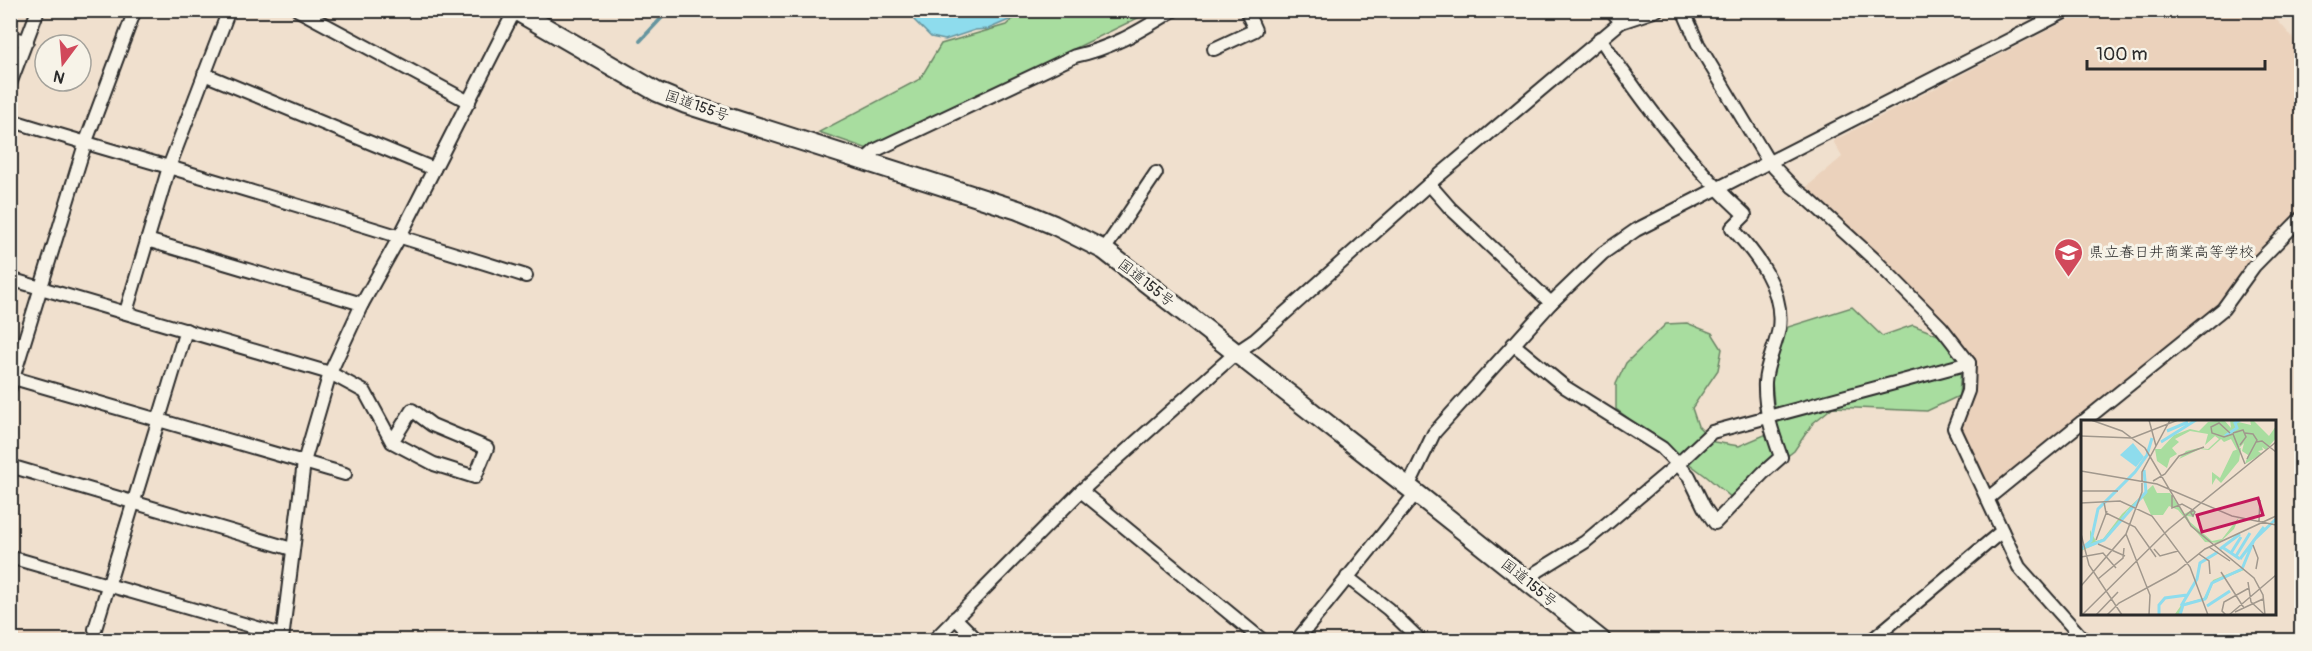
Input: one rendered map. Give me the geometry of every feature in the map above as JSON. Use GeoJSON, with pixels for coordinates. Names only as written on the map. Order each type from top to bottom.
{"type":"FeatureCollection","features":[{"type":"Feature","properties":{"kind":"highway","name":"国道155号"},"geometry":{"type":"LineString","coordinates":[[515,10],[657,92],[686,104],[1018,210],[1104,250],[1237,352],[1601,640]]}},
{"type":"Feature","properties":{"kind":"highway","name":"国道155号"},"geometry":{"type":"LineString","coordinates":[[542,10],[615,66]]}},
{"type":"Feature","properties":{"kind":"street"},"geometry":{"type":"LineString","coordinates":[[10,84],[38,10]]}},
{"type":"Feature","properties":{"kind":"street"},"geometry":{"type":"LineString","coordinates":[[135,10],[85,144],[12,381],[159,420],[345,474]]}},
{"type":"Feature","properties":{"kind":"street"},"geometry":{"type":"LineString","coordinates":[[126,312],[169,167],[229,10]]}},
{"type":"Feature","properties":{"kind":"street"},"geometry":{"type":"LineString","coordinates":[[298,10],[469,102]]}},
{"type":"Feature","properties":{"kind":"street"},"geometry":{"type":"LineString","coordinates":[[10,557],[282,638],[304,462],[330,373],[362,304],[400,236],[515,10]]}},
{"type":"Feature","properties":{"kind":"street"},"geometry":{"type":"LineString","coordinates":[[865,160],[876,150],[1075,56],[1098,51],[1121,42],[1174,10]]}},
{"type":"Feature","properties":{"kind":"street"},"geometry":{"type":"LineString","coordinates":[[1214,49],[1255,30],[1246,10]]}},
{"type":"Feature","properties":{"kind":"street"},"geometry":{"type":"LineString","coordinates":[[1611,10],[1621,22]]}},
{"type":"Feature","properties":{"kind":"street"},"geometry":{"type":"LineString","coordinates":[[934,640],[1081,491],[1237,352],[1255,340],[1429,184],[1600,38],[1621,22],[1657,10]]}},
{"type":"Feature","properties":{"kind":"street"},"geometry":{"type":"LineString","coordinates":[[1683,10],[1698,44],[1768,161],[1793,187],[1875,260],[1941,327],[1969,363],[1968,391],[1954,428],[2019,567],[2084,640]]}},
{"type":"Feature","properties":{"kind":"street"},"geometry":{"type":"LineString","coordinates":[[1297,640],[1412,490],[1434,433],[1551,303],[1603,253],[1636,230],[1768,161],[2068,10]]}},
{"type":"Feature","properties":{"kind":"street"},"geometry":{"type":"LineString","coordinates":[[10,37],[27,41]]}},
{"type":"Feature","properties":{"kind":"street"},"geometry":{"type":"LineString","coordinates":[[1513,344],[1565,387],[1622,425],[1643,435],[1679,463],[1689,476],[1704,507],[1715,523],[1763,473],[1781,458],[1767,417],[1765,380],[1779,330],[1780,313],[1771,282],[1761,262],[1732,228],[1745,215],[1716,189],[1629,82],[1600,38]]}},
{"type":"Feature","properties":{"kind":"street"},"geometry":{"type":"LineString","coordinates":[[204,74],[434,169]]}},
{"type":"Feature","properties":{"kind":"street"},"geometry":{"type":"LineString","coordinates":[[10,120],[400,236],[526,276]]}},
{"type":"Feature","properties":{"kind":"street"},"geometry":{"type":"LineString","coordinates":[[1104,250],[1156,173]]}},
{"type":"Feature","properties":{"kind":"street"},"geometry":{"type":"LineString","coordinates":[[1429,184],[1450,208],[1551,303]]}},
{"type":"Feature","properties":{"kind":"street"},"geometry":{"type":"LineString","coordinates":[[2085,420],[2223,309],[2254,266],[2301,217]]}},
{"type":"Feature","properties":{"kind":"street"},"geometry":{"type":"LineString","coordinates":[[147,240],[362,304]]}},
{"type":"Feature","properties":{"kind":"street"},"geometry":{"type":"LineString","coordinates":[[10,279],[330,373],[365,392],[392,442],[434,464],[475,477],[487,448],[432,425],[412,410],[392,442]]}},
{"type":"Feature","properties":{"kind":"street"},"geometry":{"type":"LineString","coordinates":[[95,629],[186,330]]}},
{"type":"Feature","properties":{"kind":"street"},"geometry":{"type":"LineString","coordinates":[[1527,581],[1538,571],[1585,542],[1679,463],[1712,432],[1969,363]]}},
{"type":"Feature","properties":{"kind":"street"},"geometry":{"type":"LineString","coordinates":[[1987,499],[2081,424]]}},
{"type":"Feature","properties":{"kind":"street"},"geometry":{"type":"LineString","coordinates":[[10,466],[292,549]]}},
{"type":"Feature","properties":{"kind":"street"},"geometry":{"type":"LineString","coordinates":[[1081,491],[1262,640]]}},
{"type":"Feature","properties":{"kind":"street"},"geometry":{"type":"LineString","coordinates":[[1872,640],[2002,531]]}},
{"type":"Feature","properties":{"kind":"street"},"geometry":{"type":"LineString","coordinates":[[1347,577],[1388,609],[1419,640]]}},
{"type":"Feature","properties":{"kind":"street"},"geometry":{"type":"LineString","coordinates":[[955,618],[977,640]]}},
{"type":"Feature","properties":{"kind":"shaded area","name":"県立春日井商業高等学校"},"geometry":{"type":"Polygon","coordinates":[[[2085,11],[2269,11],[2301,47],[2302,206],[2219,305],[1989,492],[1958,430],[1972,365],[1803,190],[1842,157],[1833,141],[2085,11]]]}},
{"type":"Feature","properties":{"kind":"shaded area"},"geometry":{"type":"Polygon","coordinates":[[[11,631],[138,638],[147,640],[11,640],[11,631]]]}},
{"type":"Feature","properties":{"kind":"green space"},"geometry":{"type":"Polygon","coordinates":[[[1021,11],[1152,11],[868,149],[819,132],[920,79],[941,44],[1006,25],[1021,11]]]}},
{"type":"Feature","properties":{"kind":"green space"},"geometry":{"type":"Polygon","coordinates":[[[1852,307],[1882,336],[1913,325],[1938,335],[1962,353],[1959,396],[1927,411],[1833,407],[1813,423],[1794,451],[1732,498],[1616,409],[1616,384],[1626,363],[1666,324],[1687,323],[1712,333],[1722,349],[1718,370],[1692,408],[1698,426],[1714,442],[1739,446],[1767,434],[1774,403],[1771,370],[1788,327],[1852,307]]]}},
{"type":"Feature","properties":{"kind":"water"},"geometry":{"type":"Polygon","coordinates":[[[917,10],[1023,11],[988,29],[975,30],[945,40],[931,37],[914,20],[917,10]]]}},
{"type":"Feature","properties":{"kind":"waterway"},"geometry":{"type":"LineString","coordinates":[[640,41],[669,10]]}},
{"type":"Feature","properties":{"kind":"place","name":"県立春日井商業高等学校"},"geometry":{"type":"Point","coordinates":[2068,278]}}]}
